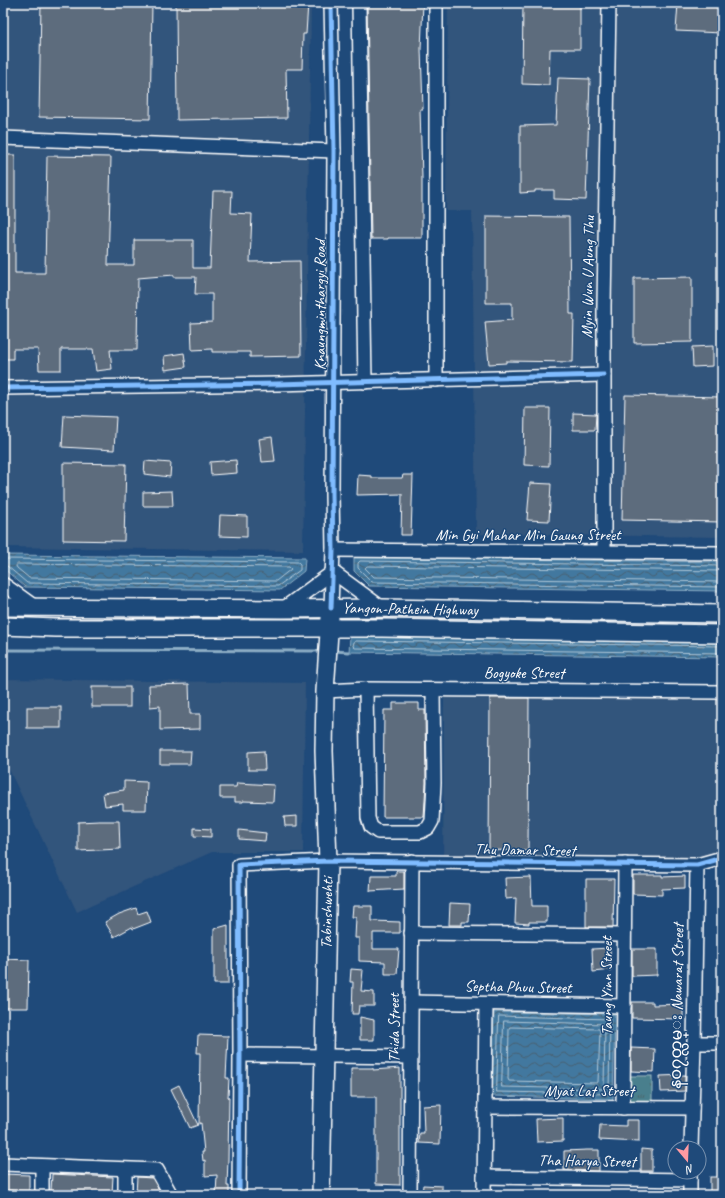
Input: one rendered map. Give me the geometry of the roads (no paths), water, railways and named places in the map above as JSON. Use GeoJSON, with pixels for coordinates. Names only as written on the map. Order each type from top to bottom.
{"type":"FeatureCollection","features":[{"type":"Feature","properties":{"kind":"main road","name":"Yangon-Pathein Highway"},"geometry":{"type":"LineString","coordinates":[[3,606],[283,609],[382,608],[722,614]]}},
{"type":"Feature","properties":{"kind":"main road","name":"Tabinshwehti"},"geometry":{"type":"LineString","coordinates":[[321,1195],[328,861],[324,751],[325,691],[330,628],[330,608]]}},
{"type":"Feature","properties":{"kind":"main road","name":"Yangon-Pathein Highway"},"geometry":{"type":"LineString","coordinates":[[3,626],[56,628],[330,628],[722,634]]}},
{"type":"Feature","properties":{"kind":"street","name":"Knaungminthargyi Road"},"geometry":{"type":"LineString","coordinates":[[330,608],[333,572],[334,151],[331,3]]}},
{"type":"Feature","properties":{"kind":"street"},"geometry":{"type":"LineString","coordinates":[[359,3],[365,382]]}},
{"type":"Feature","properties":{"kind":"street"},"geometry":{"type":"LineString","coordinates":[[436,3],[436,380]]}},
{"type":"Feature","properties":{"kind":"street","name":"Myin Wun U Aung Thu"},"geometry":{"type":"LineString","coordinates":[[604,552],[604,375],[609,3]]}},
{"type":"Feature","properties":{"kind":"street"},"geometry":{"type":"LineString","coordinates":[[3,138],[334,151]]}},
{"type":"Feature","properties":{"kind":"street"},"geometry":{"type":"LineString","coordinates":[[3,388],[365,382],[604,375]]}},
{"type":"Feature","properties":{"kind":"street","name":"Min Gyi Mahar Min Gaung Street"},"geometry":{"type":"LineString","coordinates":[[333,550],[722,553]]}},
{"type":"Feature","properties":{"kind":"street"},"geometry":{"type":"LineString","coordinates":[[283,609],[333,572],[382,608]]}},
{"type":"Feature","properties":{"kind":"street"},"geometry":{"type":"LineString","coordinates":[[3,584],[35,607]]}},
{"type":"Feature","properties":{"kind":"street"},"geometry":{"type":"LineString","coordinates":[[366,689],[368,818],[372,827],[378,832],[420,832],[428,828],[432,821],[434,783],[432,690]]}},
{"type":"Feature","properties":{"kind":"street","name":"Bogyoke Street"},"geometry":{"type":"LineString","coordinates":[[325,691],[366,689],[722,692]]}},
{"type":"Feature","properties":{"kind":"street","name":"Thu Damar Street"},"geometry":{"type":"LineString","coordinates":[[240,1055],[239,865],[328,861],[696,864],[722,858]]}},
{"type":"Feature","properties":{"kind":"street","name":"Thida Street"},"geometry":{"type":"LineString","coordinates":[[410,1195],[412,861]]}},
{"type":"Feature","properties":{"kind":"street","name":"Taung Yinn Street"},"geometry":{"type":"LineString","coordinates":[[623,1108],[625,864]]}},
{"type":"Feature","properties":{"kind":"street","name":"နဝ၇တ္လမ္း Nawarat Street"},"geometry":{"type":"LineString","coordinates":[[691,1140],[696,864]]}},
{"type":"Feature","properties":{"kind":"street"},"geometry":{"type":"LineString","coordinates":[[411,933],[624,935]]}},
{"type":"Feature","properties":{"kind":"street","name":"Septha Phuu Street"},"geometry":{"type":"LineString","coordinates":[[411,1002],[624,1006]]}},
{"type":"Feature","properties":{"kind":"street"},"geometry":{"type":"LineString","coordinates":[[484,1195],[486,1004]]}},
{"type":"Feature","properties":{"kind":"street"},"geometry":{"type":"LineString","coordinates":[[694,1043],[722,1043]]}},
{"type":"Feature","properties":{"kind":"street"},"geometry":{"type":"LineString","coordinates":[[239,1195],[240,1055],[411,1057]]}},
{"type":"Feature","properties":{"kind":"street","name":"Myat Lat Street"},"geometry":{"type":"LineString","coordinates":[[485,1107],[692,1108]]}},
{"type":"Feature","properties":{"kind":"street"},"geometry":{"type":"LineString","coordinates":[[3,1164],[157,1170],[171,1195]]}},
{"type":"Feature","properties":{"kind":"street"},"geometry":{"type":"LineString","coordinates":[[42,1166],[42,1195]]}},
{"type":"Feature","properties":{"kind":"street"},"geometry":{"type":"LineString","coordinates":[[124,1195],[125,1169]]}},
{"type":"Feature","properties":{"kind":"street","name":"Tha Harya Street"},"geometry":{"type":"LineString","coordinates":[[484,1177],[667,1176]]}},
{"type":"Feature","properties":{"kind":"street"},"geometry":{"type":"LineString","coordinates":[[690,1180],[690,1195]]}},
{"type":"Feature","properties":{"kind":"water"},"geometry":{"type":"Polygon","coordinates":[[[3,555],[305,558],[304,571],[280,590],[25,587],[3,568],[3,555]]]}},
{"type":"Feature","properties":{"kind":"water"},"geometry":{"type":"Polygon","coordinates":[[[354,557],[722,562],[722,591],[369,586],[354,571],[354,557]]]}},
{"type":"Feature","properties":{"kind":"water"},"geometry":{"type":"Polygon","coordinates":[[[350,637],[722,642],[722,657],[349,652],[350,637]]]}},
{"type":"Feature","properties":{"kind":"water"},"geometry":{"type":"Polygon","coordinates":[[[494,1012],[615,1014],[613,1099],[492,1096],[494,1012]]]}},
{"type":"Feature","properties":{"kind":"waterway"},"geometry":{"type":"LineString","coordinates":[[3,650],[322,651]]}},
{"type":"Feature","properties":{"kind":"waterway"},"geometry":{"type":"LineString","coordinates":[[333,651],[349,652]]}}]}
